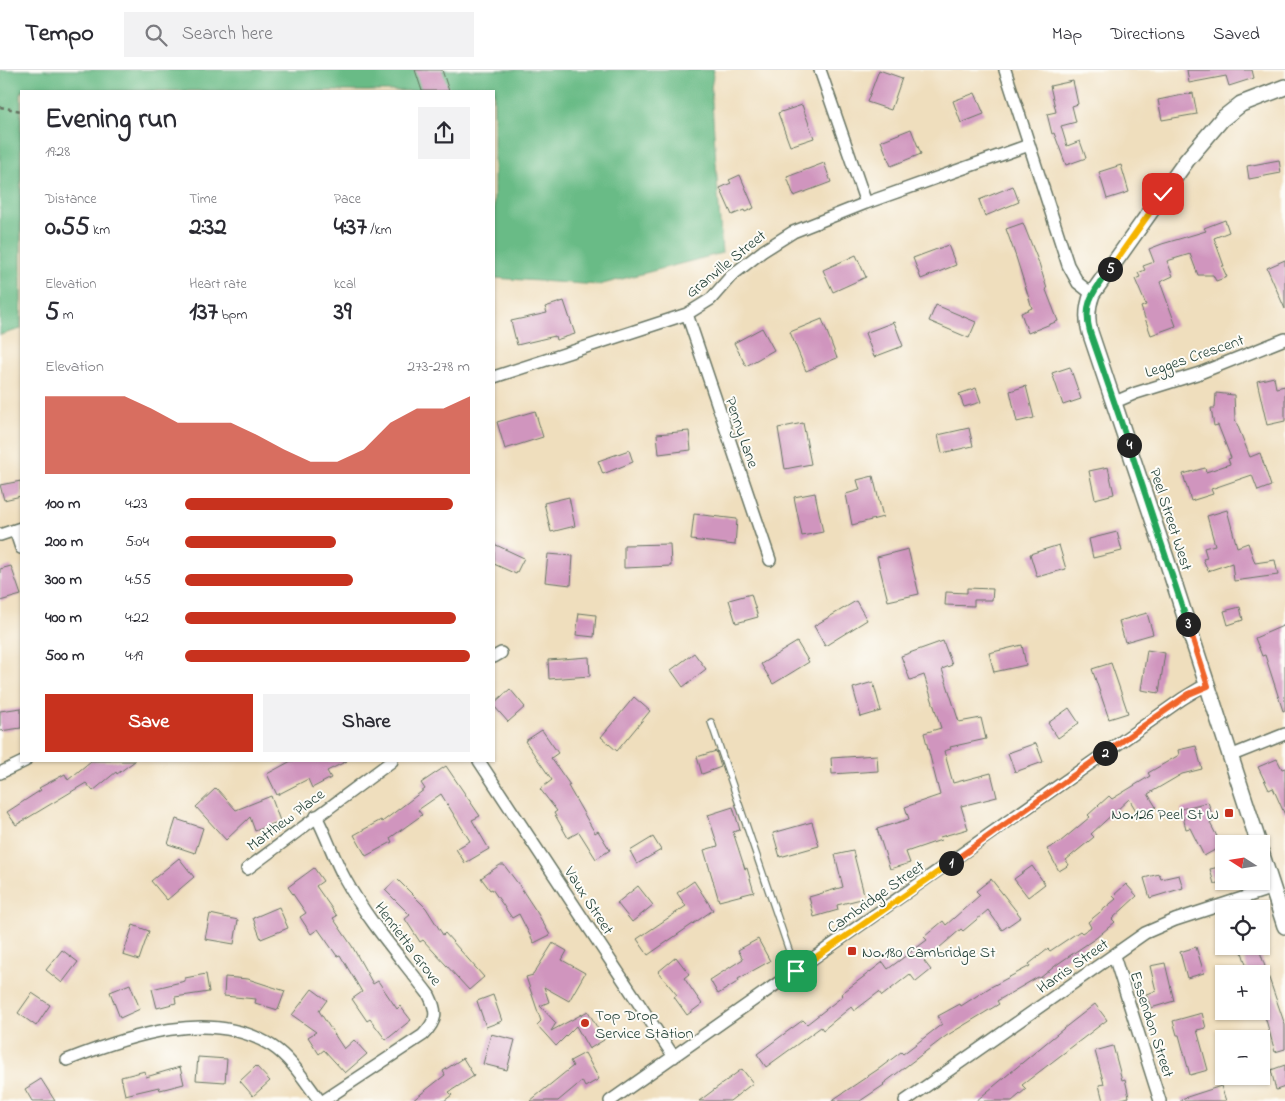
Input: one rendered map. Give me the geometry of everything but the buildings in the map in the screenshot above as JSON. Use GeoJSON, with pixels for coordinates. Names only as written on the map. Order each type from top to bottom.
{"type":"FeatureCollection","features":[{"type":"Feature","properties":{"kind":"street"},"geometry":{"type":"LineString","coordinates":[[820,70],[866,203]]}},
{"type":"Feature","properties":{"kind":"street"},"geometry":{"type":"LineString","coordinates":[[1005,70],[1068,265],[1078,284],[1092,294],[1187,160],[1222,119],[1241,104],[1285,88]]}},
{"type":"Feature","properties":{"kind":"street","name":"Granville Street"},"geometry":{"type":"LineString","coordinates":[[495,377],[687,314],[711,299],[731,276],[763,251],[793,232],[866,203],[1029,145]]}},
{"type":"Feature","properties":{"kind":"street","name":"Peel Street West"},"geometry":{"type":"LineString","coordinates":[[1092,294],[1087,309],[1088,325],[1256,835]]}},
{"type":"Feature","properties":{"kind":"street","name":"Penny Lane"},"geometry":{"type":"LineString","coordinates":[[687,314],[770,560]]}},
{"type":"Feature","properties":{"kind":"street","name":"Legges Crescent"},"geometry":{"type":"LineString","coordinates":[[1114,402],[1200,373],[1285,339]]}},
{"type":"Feature","properties":{"kind":"street"},"geometry":{"type":"LineString","coordinates":[[0,535],[18,529],[20,542]]}},
{"type":"Feature","properties":{"kind":"street","name":"Cambridge Street"},"geometry":{"type":"LineString","coordinates":[[610,1101],[1182,699],[1208,686]]}},
{"type":"Feature","properties":{"kind":"street"},"geometry":{"type":"LineString","coordinates":[[1230,756],[1285,734]]}},
{"type":"Feature","properties":{"kind":"street"},"geometry":{"type":"LineString","coordinates":[[0,773],[23,762]]}},
{"type":"Feature","properties":{"kind":"street","name":"Matthew Place"},"geometry":{"type":"LineString","coordinates":[[247,868],[391,762]]}},
{"type":"Feature","properties":{"kind":"street","name":"Vaux Street"},"geometry":{"type":"LineString","coordinates":[[480,762],[674,1056]]}},
{"type":"Feature","properties":{"kind":"street","name":"Henrietta Grove"},"geometry":{"type":"LineString","coordinates":[[316,816],[327,836],[344,878],[367,914],[429,995],[434,1006],[435,1017],[430,1027],[422,1035],[321,1101]]}},
{"type":"Feature","properties":{"kind":"street"},"geometry":{"type":"LineString","coordinates":[[1270,879],[1285,926]]}},
{"type":"Feature","properties":{"kind":"street","name":"Harris Street"},"geometry":{"type":"LineString","coordinates":[[905,1101],[1145,933],[1175,920],[1273,888]]}},
{"type":"Feature","properties":{"kind":"street","name":"Essendon Street"},"geometry":{"type":"LineString","coordinates":[[1114,956],[1160,1101]]}},
{"type":"Feature","properties":{"kind":"street"},"geometry":{"type":"LineString","coordinates":[[67,1060],[112,1042],[159,1032],[201,1027],[237,1030],[254,1036],[274,1047],[293,1066],[321,1101]]}},
{"type":"Feature","properties":{"kind":"lane"},"geometry":{"type":"LineString","coordinates":[[711,722],[796,971]]}},
{"type":"Feature","properties":{"kind":"path"},"geometry":{"type":"LineString","coordinates":[[0,107],[20,111]]}},
{"type":"Feature","properties":{"kind":"green space"},"geometry":{"type":"Polygon","coordinates":[[[0,70],[714,70],[711,88],[722,253],[599,285],[495,278],[495,90],[20,90],[20,329],[0,335],[0,70]]]}},
{"type":"Feature","properties":{"kind":"place","name":"No.126 Peel St W"},"geometry":{"type":"Point","coordinates":[1229,813]}},
{"type":"Feature","properties":{"kind":"place","name":"No.180 Cambridge St"},"geometry":{"type":"Point","coordinates":[852,951]}},
{"type":"Feature","properties":{"kind":"place","name":"Top Drop Service Station"},"geometry":{"type":"Point","coordinates":[585,1023]}},
{"type":"Feature","properties":{"kind":"route"},"geometry":{"type":"LineString","coordinates":[[796,971],[1189,694],[1208,686],[1090,332],[1087,317],[1088,302],[1092,294],[1163,194]]}}]}
